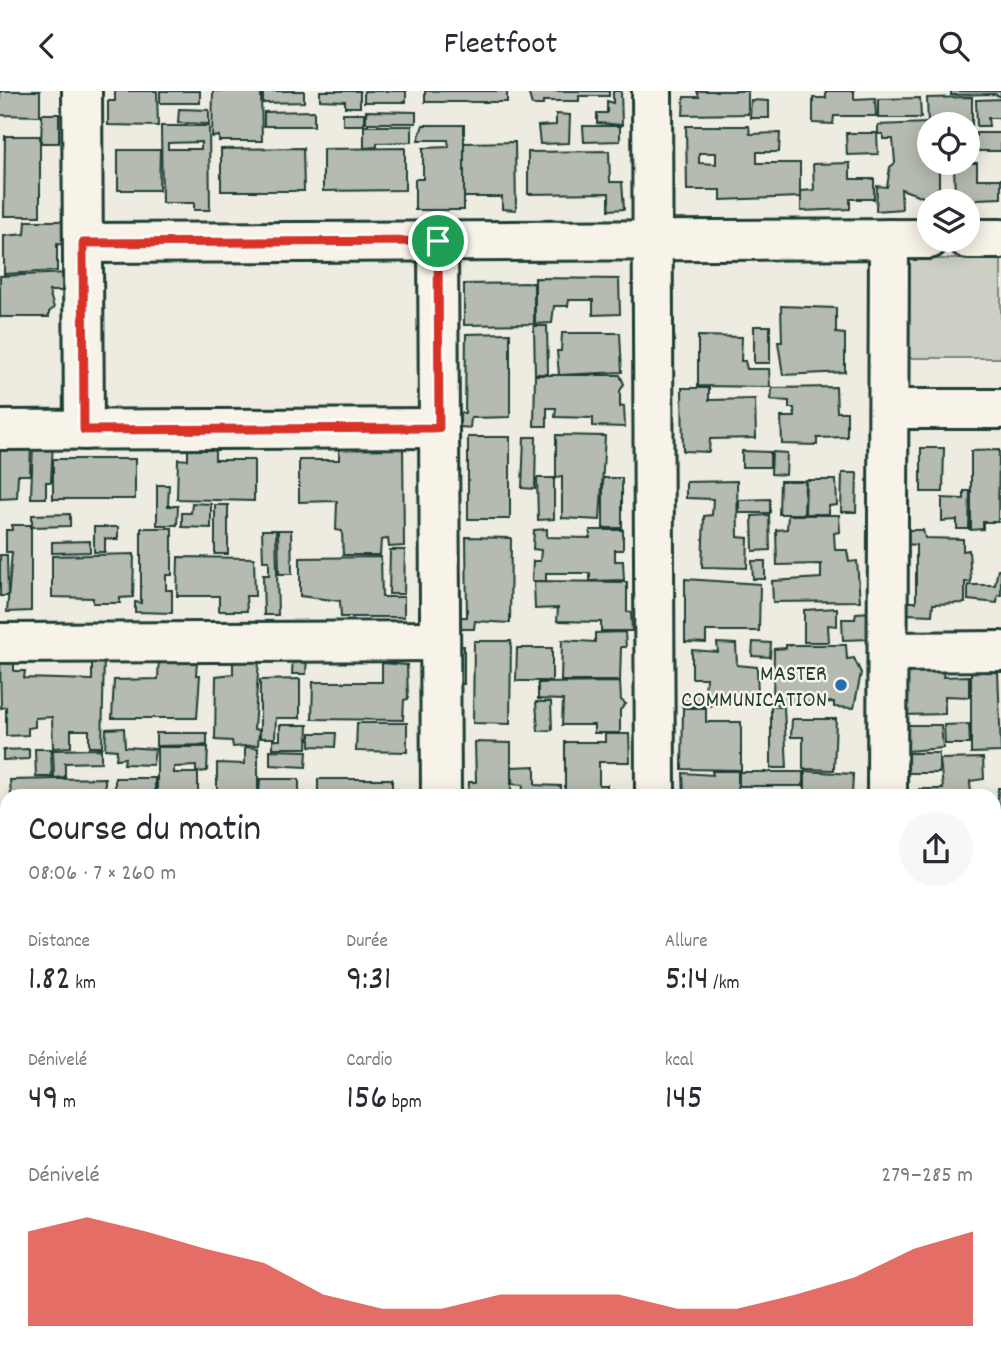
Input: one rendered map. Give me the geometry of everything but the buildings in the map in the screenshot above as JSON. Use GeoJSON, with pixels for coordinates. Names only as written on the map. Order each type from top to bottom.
{"type":"FeatureCollection","features":[{"type":"Feature","properties":{"kind":"street"},"geometry":{"type":"LineString","coordinates":[[82,91],[84,430]]}},
{"type":"Feature","properties":{"kind":"street"},"geometry":{"type":"LineString","coordinates":[[652,91],[655,789]]}},
{"type":"Feature","properties":{"kind":"street"},"geometry":{"type":"LineString","coordinates":[[887,789],[889,239]]}},
{"type":"Feature","properties":{"kind":"street"},"geometry":{"type":"LineString","coordinates":[[83,243],[917,239]]}},
{"type":"Feature","properties":{"kind":"street"},"geometry":{"type":"LineString","coordinates":[[980,239],[1001,239]]}},
{"type":"Feature","properties":{"kind":"street"},"geometry":{"type":"LineString","coordinates":[[438,241],[441,789]]}},
{"type":"Feature","properties":{"kind":"street"},"geometry":{"type":"LineString","coordinates":[[889,409],[1001,409]]}},
{"type":"Feature","properties":{"kind":"street"},"geometry":{"type":"LineString","coordinates":[[0,430],[439,428]]}},
{"type":"Feature","properties":{"kind":"street"},"geometry":{"type":"LineString","coordinates":[[0,643],[440,641]]}},
{"type":"Feature","properties":{"kind":"street"},"geometry":{"type":"LineString","coordinates":[[888,652],[1001,651]]}},
{"type":"Feature","properties":{"kind":"shaded area"},"geometry":{"type":"Polygon","coordinates":[[[909,259],[1001,259],[1001,358],[909,358],[909,259]]]}},
{"type":"Feature","properties":{"kind":"place","name":"MASTER COMMUNICATION"},"geometry":{"type":"Point","coordinates":[841,685]}},
{"type":"Feature","properties":{"kind":"route"},"geometry":{"type":"LineString","coordinates":[[438,241],[439,428],[84,430],[83,243],[438,241]]}}]}
